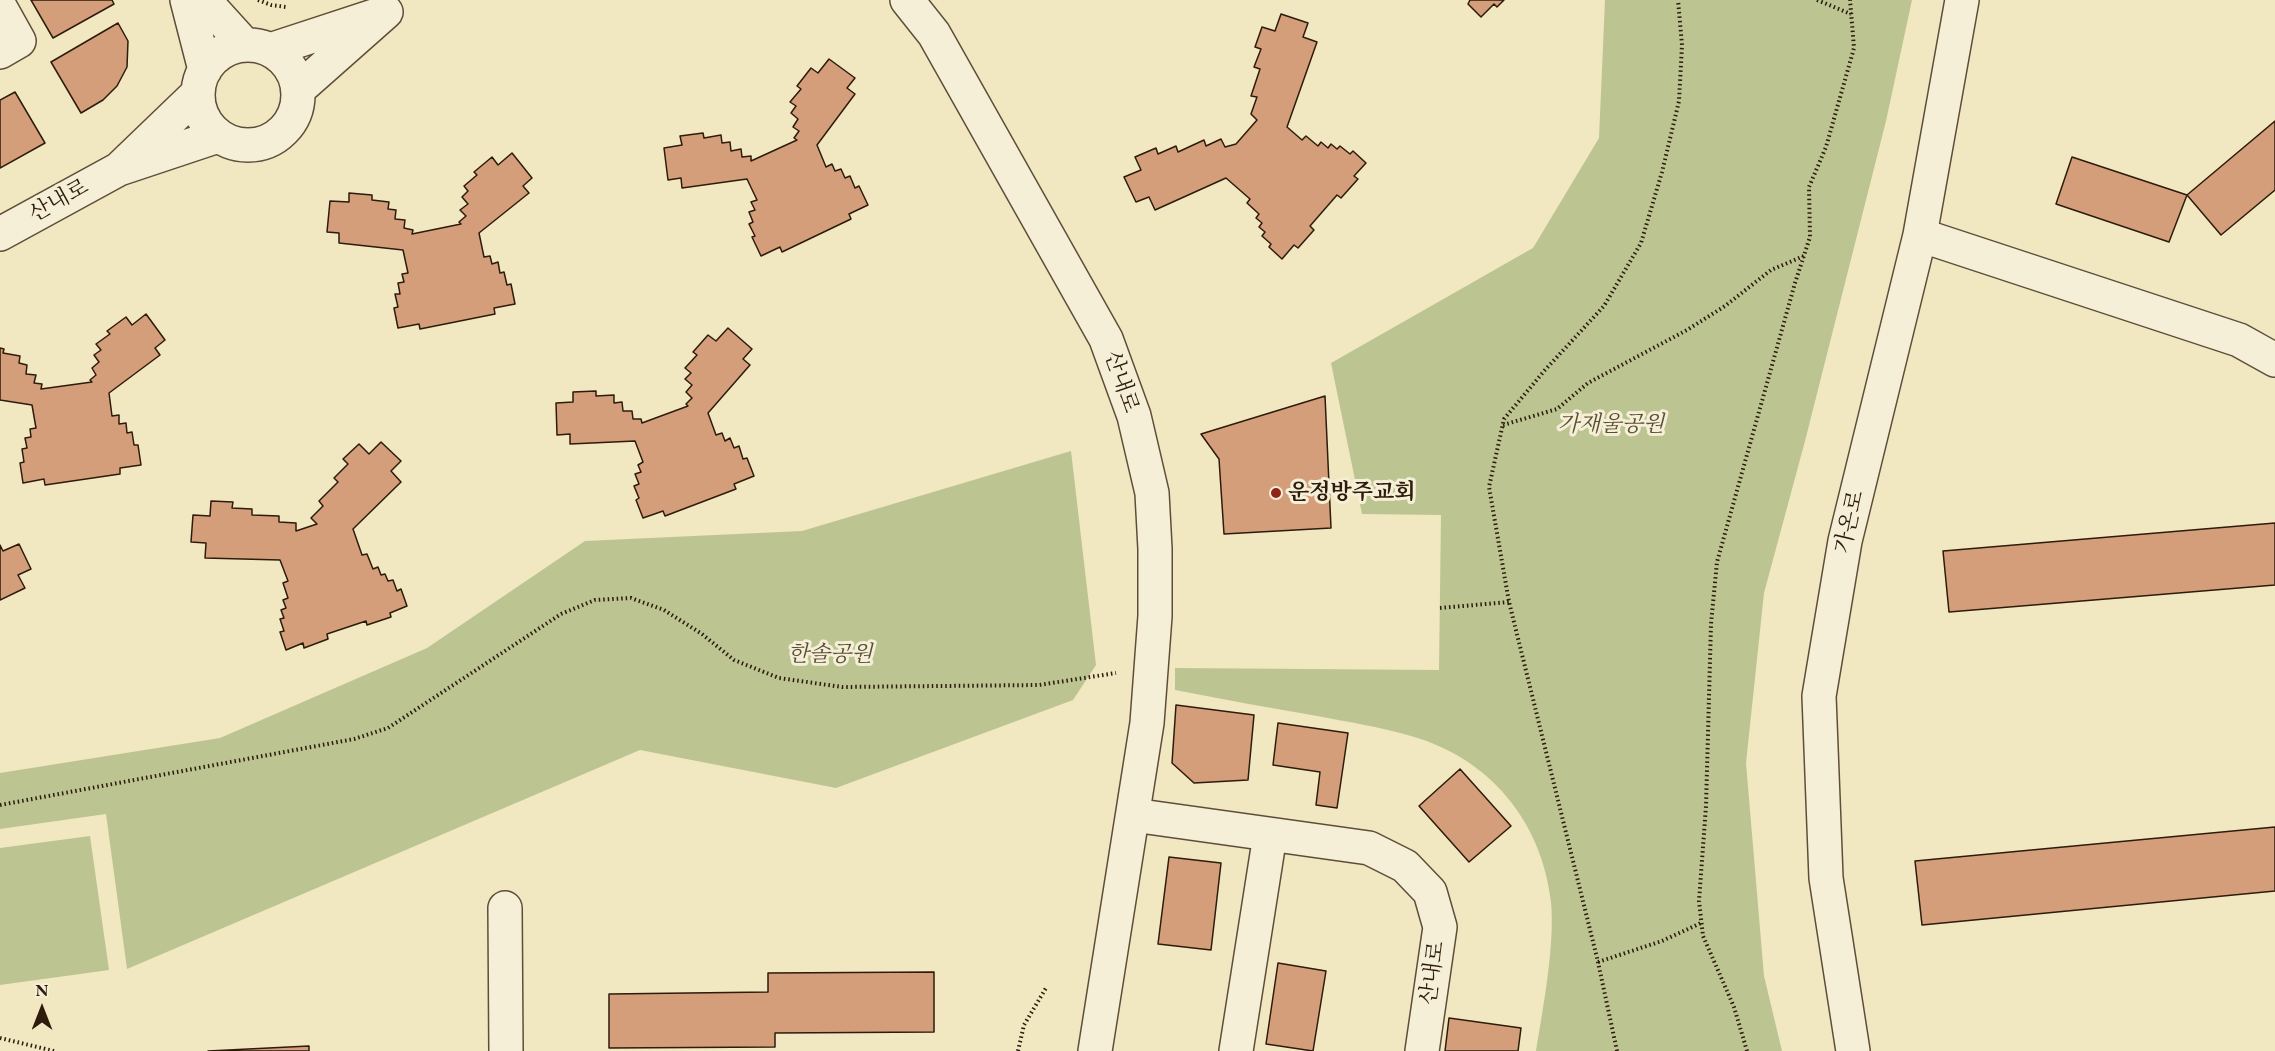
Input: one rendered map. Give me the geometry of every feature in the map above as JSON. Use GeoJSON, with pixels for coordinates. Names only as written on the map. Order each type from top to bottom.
{"type":"FeatureCollection","features":[{"type":"Feature","properties":{"kind":"street"},"geometry":{"type":"LineString","coordinates":[[187,0],[201,82],[200,110],[207,124],[218,136],[233,144],[249,146],[266,143],[280,135],[291,122],[298,106],[299,89],[294,73],[284,59],[257,47],[204,0]]}},
{"type":"Feature","properties":{"kind":"street","name":"산내로"},"geometry":{"type":"LineString","coordinates":[[907,0],[934,34],[1106,339],[1134,416],[1152,494],[1155,615],[1147,723],[1095,1051]]}},
{"type":"Feature","properties":{"kind":"street","name":"가온로"},"geometry":{"type":"LineString","coordinates":[[1853,1051],[1826,878],[1819,696],[1845,541],[1920,235],[1962,0]]}},
{"type":"Feature","properties":{"kind":"street"},"geometry":{"type":"LineString","coordinates":[[118,169],[201,82],[209,63],[221,52],[257,47],[397,6]]}},
{"type":"Feature","properties":{"kind":"street"},"geometry":{"type":"LineString","coordinates":[[299,89],[397,6]]}},
{"type":"Feature","properties":{"kind":"street"},"geometry":{"type":"LineString","coordinates":[[0,7],[19,41],[0,52]]}},
{"type":"Feature","properties":{"kind":"street"},"geometry":{"type":"LineString","coordinates":[[118,169],[218,136]]}},
{"type":"Feature","properties":{"kind":"street","name":"산내로"},"geometry":{"type":"LineString","coordinates":[[0,234],[118,169]]}},
{"type":"Feature","properties":{"kind":"street"},"geometry":{"type":"LineString","coordinates":[[1920,235],[2240,340],[2275,360]]}},
{"type":"Feature","properties":{"kind":"street","name":"산내로"},"geometry":{"type":"LineString","coordinates":[[1133,815],[1369,848],[1405,866],[1430,892],[1440,927],[1422,1051]]}},
{"type":"Feature","properties":{"kind":"street"},"geometry":{"type":"LineString","coordinates":[[1236,1051],[1270,835]]}},
{"type":"Feature","properties":{"kind":"street"},"geometry":{"type":"LineString","coordinates":[[504,908],[506,1051]]}},
{"type":"Feature","properties":{"kind":"path"},"geometry":{"type":"LineString","coordinates":[[1617,1051],[1598,962],[1509,602],[1489,487],[1504,419],[1604,306],[1641,243],[1662,172],[1679,101],[1682,45],[1678,0]]}},
{"type":"Feature","properties":{"kind":"path"},"geometry":{"type":"LineString","coordinates":[[1817,0],[1851,14]]}},
{"type":"Feature","properties":{"kind":"path"},"geometry":{"type":"LineString","coordinates":[[1747,1051],[1734,1007],[1703,936],[1699,901],[1706,806],[1712,624],[1717,562],[1810,237],[1809,187],[1826,147],[1854,48],[1850,0]]}},
{"type":"Feature","properties":{"kind":"path"},"geometry":{"type":"LineString","coordinates":[[1503,425],[1557,410],[1588,383],[1687,330],[1725,306],[1772,270],[1804,256]]}},
{"type":"Feature","properties":{"kind":"path"},"geometry":{"type":"LineString","coordinates":[[0,805],[354,739],[388,728],[561,614],[595,600],[631,598],[664,610],[702,634],[734,660],[779,678],[842,687],[1039,685],[1151,668]]}},
{"type":"Feature","properties":{"kind":"path"},"geometry":{"type":"LineString","coordinates":[[1440,608],[1509,602]]}},
{"type":"Feature","properties":{"kind":"path"},"geometry":{"type":"LineString","coordinates":[[1598,962],[1662,941],[1702,923]]}},
{"type":"Feature","properties":{"kind":"path"},"geometry":{"type":"LineString","coordinates":[[1018,1051],[1024,1025],[1046,988]]}},
{"type":"Feature","properties":{"kind":"path"},"geometry":{"type":"LineString","coordinates":[[0,1038],[54,1051]]}},
{"type":"Feature","properties":{"kind":"green space","name":"가재울공원"},"geometry":{"type":"Polygon","coordinates":[[[1605,0],[1912,0],[1886,121],[1764,593],[1746,763],[1764,976],[1782,1051],[1536,1051],[1550,957],[1552,919],[1546,873],[1536,845],[1523,820],[1507,797],[1487,777],[1465,760],[1439,746],[1411,736],[1364,725],[1175,690],[1175,668],[1439,670],[1441,515],[1362,514],[1331,363],[1533,248],[1599,138],[1605,0]]]}},
{"type":"Feature","properties":{"kind":"green space","name":"한솔공원"},"geometry":{"type":"Polygon","coordinates":[[[1071,451],[1096,665],[1073,700],[836,788],[640,750],[127,969],[106,814],[0,829],[0,773],[220,738],[427,648],[585,541],[802,531],[1071,451]]]}},
{"type":"Feature","properties":{"kind":"green space"},"geometry":{"type":"Polygon","coordinates":[[[90,836],[109,970],[0,985],[0,848],[90,836]]]}},
{"type":"Feature","properties":{"kind":"building"},"geometry":{"type":"Polygon","coordinates":[[[31,0],[112,0],[114,4],[53,38],[31,0]]]}},
{"type":"Feature","properties":{"kind":"building"},"geometry":{"type":"Polygon","coordinates":[[[1470,0],[1504,0],[1497,7],[1494,4],[1481,17],[1468,4],[1470,0]]]}},
{"type":"Feature","properties":{"kind":"building"},"geometry":{"type":"Polygon","coordinates":[[[1281,14],[1308,23],[1303,37],[1317,42],[1287,127],[1302,140],[1306,136],[1318,146],[1321,142],[1328,148],[1331,144],[1337,149],[1340,146],[1350,154],[1353,151],[1366,163],[1354,176],[1358,179],[1341,198],[1337,195],[1310,226],[1314,230],[1298,248],[1294,245],[1282,259],[1269,247],[1271,244],[1262,236],[1265,232],[1259,227],[1262,223],[1256,218],[1259,214],[1247,203],[1250,199],[1226,178],[1155,210],[1149,197],[1136,202],[1124,177],[1141,170],[1135,157],[1156,148],[1158,154],[1176,146],[1178,152],[1204,140],[1206,146],[1221,139],[1225,147],[1236,144],[1257,120],[1251,114],[1257,97],[1251,96],[1260,69],[1254,67],[1261,49],[1255,47],[1262,27],[1275,31],[1281,14]]]}},
{"type":"Feature","properties":{"kind":"building"},"geometry":{"type":"Polygon","coordinates":[[[118,23],[128,41],[127,67],[117,86],[103,100],[81,113],[51,62],[118,23]]]}},
{"type":"Feature","properties":{"kind":"building"},"geometry":{"type":"Polygon","coordinates":[[[829,59],[855,78],[847,88],[855,94],[817,145],[826,167],[832,164],[835,171],[841,169],[845,178],[850,176],[855,188],[859,186],[868,205],[849,214],[851,219],[782,252],[780,247],[761,256],[749,224],[753,222],[749,212],[755,210],[751,202],[757,200],[747,179],[682,188],[681,178],[668,180],[664,148],[682,145],[680,136],[703,133],[704,138],[721,135],[722,143],[730,142],[731,151],[741,149],[742,157],[751,156],[751,161],[797,140],[794,138],[799,131],[793,127],[798,119],[791,113],[796,106],[790,102],[801,89],[797,86],[811,68],[818,73],[829,59]]]}},
{"type":"Feature","properties":{"kind":"building"},"geometry":{"type":"Polygon","coordinates":[[[15,92],[45,143],[0,168],[0,100],[15,92]]]}},
{"type":"Feature","properties":{"kind":"building"},"geometry":{"type":"Polygon","coordinates":[[[2275,121],[2275,190],[2221,235],[2187,195],[2275,121]]]}},
{"type":"Feature","properties":{"kind":"building"},"geometry":{"type":"Polygon","coordinates":[[[512,153],[532,178],[523,186],[529,193],[479,233],[484,257],[490,256],[492,264],[498,262],[500,273],[504,272],[507,285],[511,284],[515,304],[494,308],[495,314],[420,329],[419,324],[398,328],[394,308],[398,307],[395,294],[400,294],[398,283],[404,282],[402,274],[408,273],[403,250],[339,243],[339,233],[327,232],[330,201],[349,202],[349,193],[372,195],[372,200],[389,202],[388,209],[396,210],[395,219],[405,220],[404,228],[413,230],[412,234],[461,224],[459,222],[466,216],[460,210],[468,204],[462,197],[468,191],[464,186],[477,175],[474,172],[492,157],[498,165],[512,153]]]}},
{"type":"Feature","properties":{"kind":"building"},"geometry":{"type":"Polygon","coordinates":[[[2072,157],[2187,195],[2169,242],[2056,204],[2072,157]]]}},
{"type":"Feature","properties":{"kind":"building"},"geometry":{"type":"Polygon","coordinates":[[[146,314],[165,340],[155,348],[160,355],[109,393],[112,416],[119,415],[119,424],[126,423],[127,433],[132,432],[134,445],[138,445],[141,465],[120,468],[120,474],[45,485],[44,479],[23,483],[20,463],[24,462],[22,449],[27,448],[25,438],[31,437],[30,429],[36,428],[32,405],[0,400],[0,348],[4,349],[3,353],[20,356],[19,363],[27,365],[26,374],[36,375],[34,383],[42,384],[41,389],[92,382],[90,380],[96,375],[92,368],[99,362],[94,355],[101,350],[96,344],[110,334],[107,331],[126,317],[132,325],[146,314]]]}},
{"type":"Feature","properties":{"kind":"building"},"geometry":{"type":"Polygon","coordinates":[[[728,328],[752,349],[743,359],[750,365],[708,413],[716,435],[722,433],[725,441],[730,438],[734,448],[739,446],[743,459],[747,458],[754,476],[734,484],[736,489],[665,516],[663,511],[643,518],[636,500],[639,498],[634,486],[639,484],[635,474],[641,472],[638,465],[643,462],[635,441],[570,444],[570,434],[557,435],[556,403],[573,402],[573,392],[596,391],[596,396],[614,395],[614,403],[622,402],[623,411],[632,411],[633,419],[641,419],[642,423],[688,406],[686,404],[692,398],[686,392],[692,385],[685,379],[691,373],[685,368],[697,355],[693,352],[708,335],[716,341],[728,328]]]}},
{"type":"Feature","properties":{"kind":"building","name":"운정방주교회"},"geometry":{"type":"Polygon","coordinates":[[[1325,396],[1331,528],[1224,534],[1219,459],[1201,434],[1325,396]]]}},
{"type":"Feature","properties":{"kind":"building"},"geometry":{"type":"Polygon","coordinates":[[[381,442],[401,461],[391,471],[401,482],[353,529],[362,555],[367,554],[373,569],[378,567],[381,575],[385,574],[388,581],[393,580],[397,591],[401,589],[407,606],[390,613],[391,617],[367,625],[366,621],[327,634],[328,639],[304,648],[303,643],[286,650],[280,632],[284,631],[280,619],[284,618],[281,610],[286,608],[283,600],[288,598],[283,583],[288,581],[280,560],[205,558],[206,543],[191,542],[193,515],[210,516],[211,501],[233,502],[232,508],[252,509],[252,515],[279,516],[279,522],[296,523],[296,531],[317,524],[311,518],[323,506],[319,501],[338,482],[334,478],[348,464],[343,459],[359,444],[369,454],[381,442]]]}},
{"type":"Feature","properties":{"kind":"building"},"geometry":{"type":"Polygon","coordinates":[[[2275,523],[2275,585],[1949,612],[1943,551],[2275,523]]]}},
{"type":"Feature","properties":{"kind":"building"},"geometry":{"type":"Polygon","coordinates":[[[19,544],[31,569],[18,575],[25,588],[0,600],[0,545],[3,551],[19,544]]]}},
{"type":"Feature","properties":{"kind":"building"},"geometry":{"type":"Polygon","coordinates":[[[1176,705],[1254,715],[1248,780],[1194,783],[1172,763],[1176,705]]]}},
{"type":"Feature","properties":{"kind":"building"},"geometry":{"type":"Polygon","coordinates":[[[1278,723],[1348,733],[1337,808],[1316,805],[1320,772],[1273,765],[1278,723]]]}},
{"type":"Feature","properties":{"kind":"building"},"geometry":{"type":"Polygon","coordinates":[[[1460,769],[1511,826],[1469,862],[1419,806],[1460,769]]]}},
{"type":"Feature","properties":{"kind":"building"},"geometry":{"type":"Polygon","coordinates":[[[2275,827],[2275,891],[1922,925],[1915,861],[2275,827]]]}},
{"type":"Feature","properties":{"kind":"building"},"geometry":{"type":"Polygon","coordinates":[[[1169,857],[1221,863],[1211,950],[1158,944],[1169,857]]]}},
{"type":"Feature","properties":{"kind":"building"},"geometry":{"type":"Polygon","coordinates":[[[1278,963],[1326,971],[1313,1051],[1266,1044],[1278,963]]]}},
{"type":"Feature","properties":{"kind":"building"},"geometry":{"type":"Polygon","coordinates":[[[934,972],[934,1032],[775,1033],[775,1047],[609,1048],[609,994],[768,992],[768,973],[934,972]]]}},
{"type":"Feature","properties":{"kind":"building"},"geometry":{"type":"Polygon","coordinates":[[[1449,1018],[1521,1028],[1518,1051],[1445,1051],[1449,1018]]]}},
{"type":"Feature","properties":{"kind":"building"},"geometry":{"type":"Polygon","coordinates":[[[309,1046],[309,1051],[208,1051],[309,1046]]]}},
{"type":"Feature","properties":{"kind":"place","name":"운정방주교회"},"geometry":{"type":"Point","coordinates":[1276,493]}}]}
